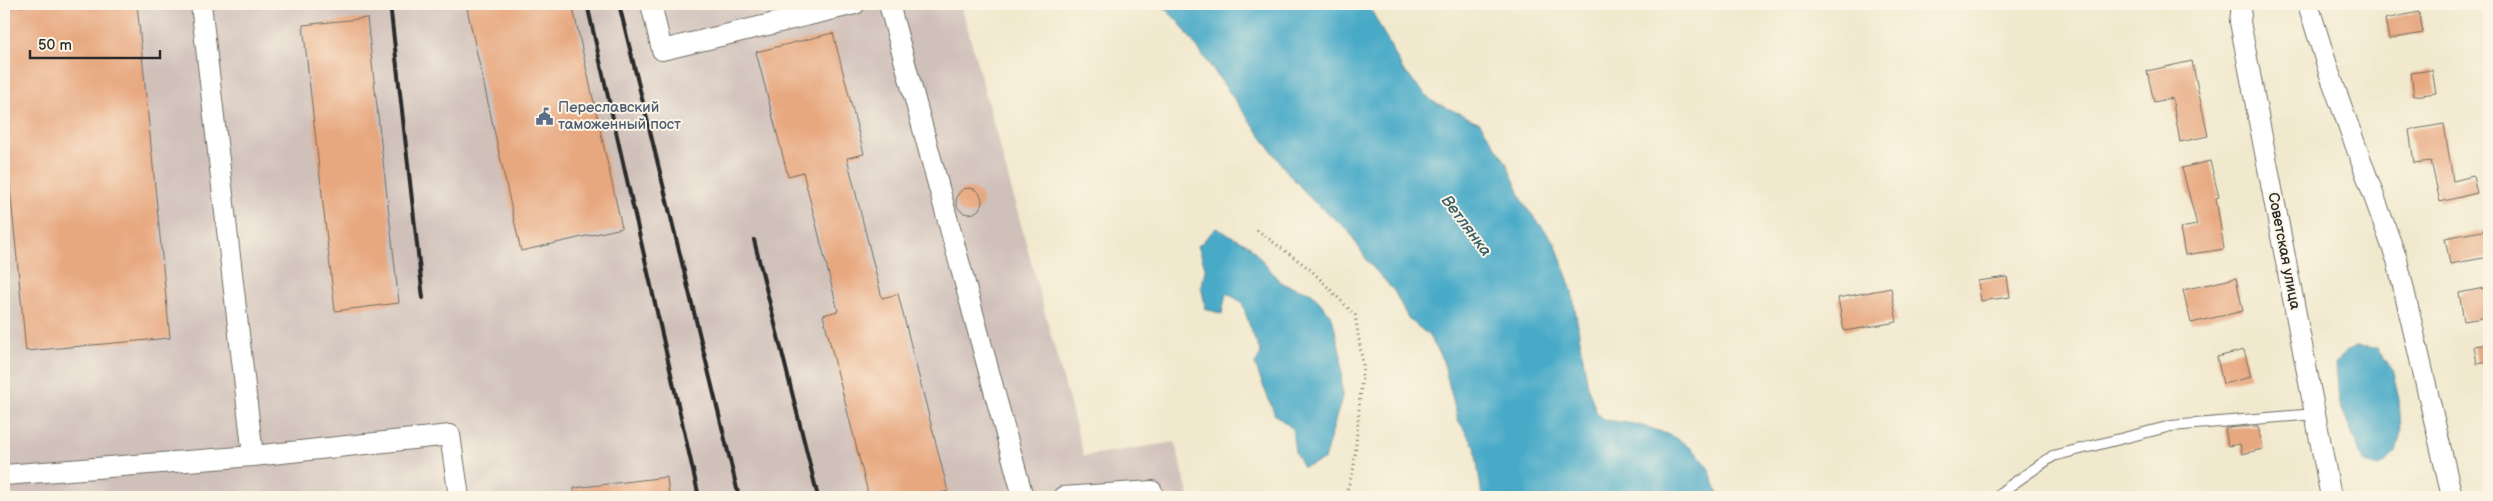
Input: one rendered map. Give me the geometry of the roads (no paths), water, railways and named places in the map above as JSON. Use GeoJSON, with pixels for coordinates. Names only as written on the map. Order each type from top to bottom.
{"type":"FeatureCollection","features":[{"type":"Feature","properties":{"kind":"street"},"geometry":{"type":"LineString","coordinates":[[201,4],[253,456]]}},
{"type":"Feature","properties":{"kind":"street"},"geometry":{"type":"LineString","coordinates":[[651,4],[662,50],[855,4]]}},
{"type":"Feature","properties":{"kind":"street"},"geometry":{"type":"LineString","coordinates":[[889,4],[1023,497]]}},
{"type":"Feature","properties":{"kind":"street","name":"Советская улица"},"geometry":{"type":"LineString","coordinates":[[2242,4],[2240,22],[2331,497]]}},
{"type":"Feature","properties":{"kind":"street"},"geometry":{"type":"LineString","coordinates":[[2308,4],[2330,72],[2397,260],[2452,497]]}},
{"type":"Feature","properties":{"kind":"street"},"geometry":{"type":"LineString","coordinates":[[4,475],[253,456],[450,436],[459,497]]}},
{"type":"Feature","properties":{"kind":"street"},"geometry":{"type":"LineString","coordinates":[[1063,497],[1152,491],[1153,497]]}},
{"type":"Feature","properties":{"kind":"lane"},"geometry":{"type":"LineString","coordinates":[[1998,497],[2004,490],[2053,456],[2171,426],[2315,414]]}},
{"type":"Feature","properties":{"kind":"water","name":"Ветлянка"},"geometry":{"type":"Polygon","coordinates":[[[1160,4],[1368,4],[1403,70],[1432,101],[1480,123],[1506,162],[1525,206],[1555,243],[1572,291],[1588,388],[1596,411],[1604,420],[1618,421],[1660,431],[1686,444],[1706,464],[1719,497],[1482,497],[1475,447],[1458,420],[1442,357],[1428,335],[1408,318],[1394,291],[1368,262],[1348,230],[1312,200],[1284,168],[1178,21],[1160,4]]]}},
{"type":"Feature","properties":{"kind":"water"},"geometry":{"type":"Polygon","coordinates":[[[1216,228],[1249,245],[1281,283],[1312,293],[1332,317],[1341,356],[1342,397],[1324,460],[1303,467],[1295,452],[1292,428],[1275,415],[1255,365],[1261,353],[1242,302],[1226,293],[1222,314],[1206,309],[1201,286],[1206,270],[1198,246],[1216,228]]]}},
{"type":"Feature","properties":{"kind":"water"},"geometry":{"type":"Polygon","coordinates":[[[2356,346],[2377,348],[2392,369],[2399,399],[2401,431],[2396,453],[2379,467],[2364,461],[2339,402],[2336,364],[2345,352],[2356,346]]]}},
{"type":"Feature","properties":{"kind":"railway"},"geometry":{"type":"LineString","coordinates":[[390,4],[423,298]]}},
{"type":"Feature","properties":{"kind":"railway"},"geometry":{"type":"LineString","coordinates":[[587,4],[699,497]]}},
{"type":"Feature","properties":{"kind":"railway"},"geometry":{"type":"LineString","coordinates":[[619,4],[739,497]]}},
{"type":"Feature","properties":{"kind":"railway"},"geometry":{"type":"LineString","coordinates":[[754,240],[818,497]]}},
{"type":"Feature","properties":{"kind":"place","name":"Переславский таможенный пост"},"geometry":{"type":"Point","coordinates":[544,116]}}]}
